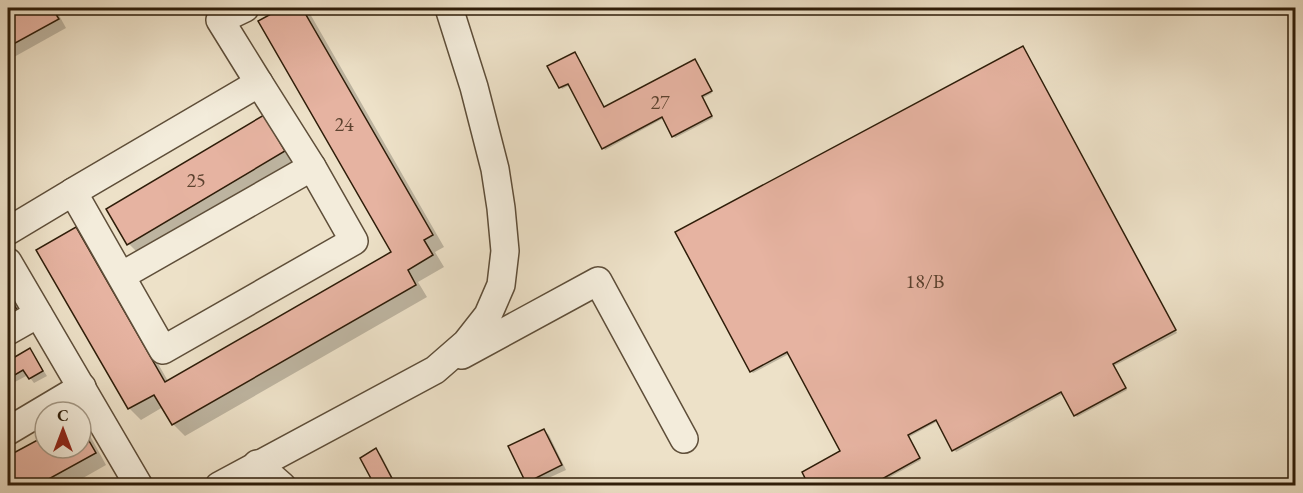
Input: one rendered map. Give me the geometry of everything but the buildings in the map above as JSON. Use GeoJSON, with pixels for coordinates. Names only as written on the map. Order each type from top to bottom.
{"type":"FeatureCollection","features":[{"type":"Feature","properties":{"kind":"street"},"geometry":{"type":"LineString","coordinates":[[73,192],[163,350],[354,241],[312,167],[220,20],[245,8]]}},
{"type":"Feature","properties":{"kind":"street"},"geometry":{"type":"LineString","coordinates":[[435,370],[466,343],[488,315],[501,285],[505,251],[495,169],[474,87],[449,8]]}},
{"type":"Feature","properties":{"kind":"street"},"geometry":{"type":"LineString","coordinates":[[8,231],[259,83]]}},
{"type":"Feature","properties":{"kind":"street"},"geometry":{"type":"LineString","coordinates":[[121,276],[312,167]]}},
{"type":"Feature","properties":{"kind":"street"},"geometry":{"type":"LineString","coordinates":[[8,262],[140,486]]}},
{"type":"Feature","properties":{"kind":"street"},"geometry":{"type":"LineString","coordinates":[[219,486],[598,281],[684,439]]}},
{"type":"Feature","properties":{"kind":"street"},"geometry":{"type":"LineString","coordinates":[[8,331],[38,314]]}},
{"type":"Feature","properties":{"kind":"street"},"geometry":{"type":"LineString","coordinates":[[8,431],[82,387]]}},
{"type":"Feature","properties":{"kind":"street"},"geometry":{"type":"LineString","coordinates":[[257,464],[282,486]]}}]}
